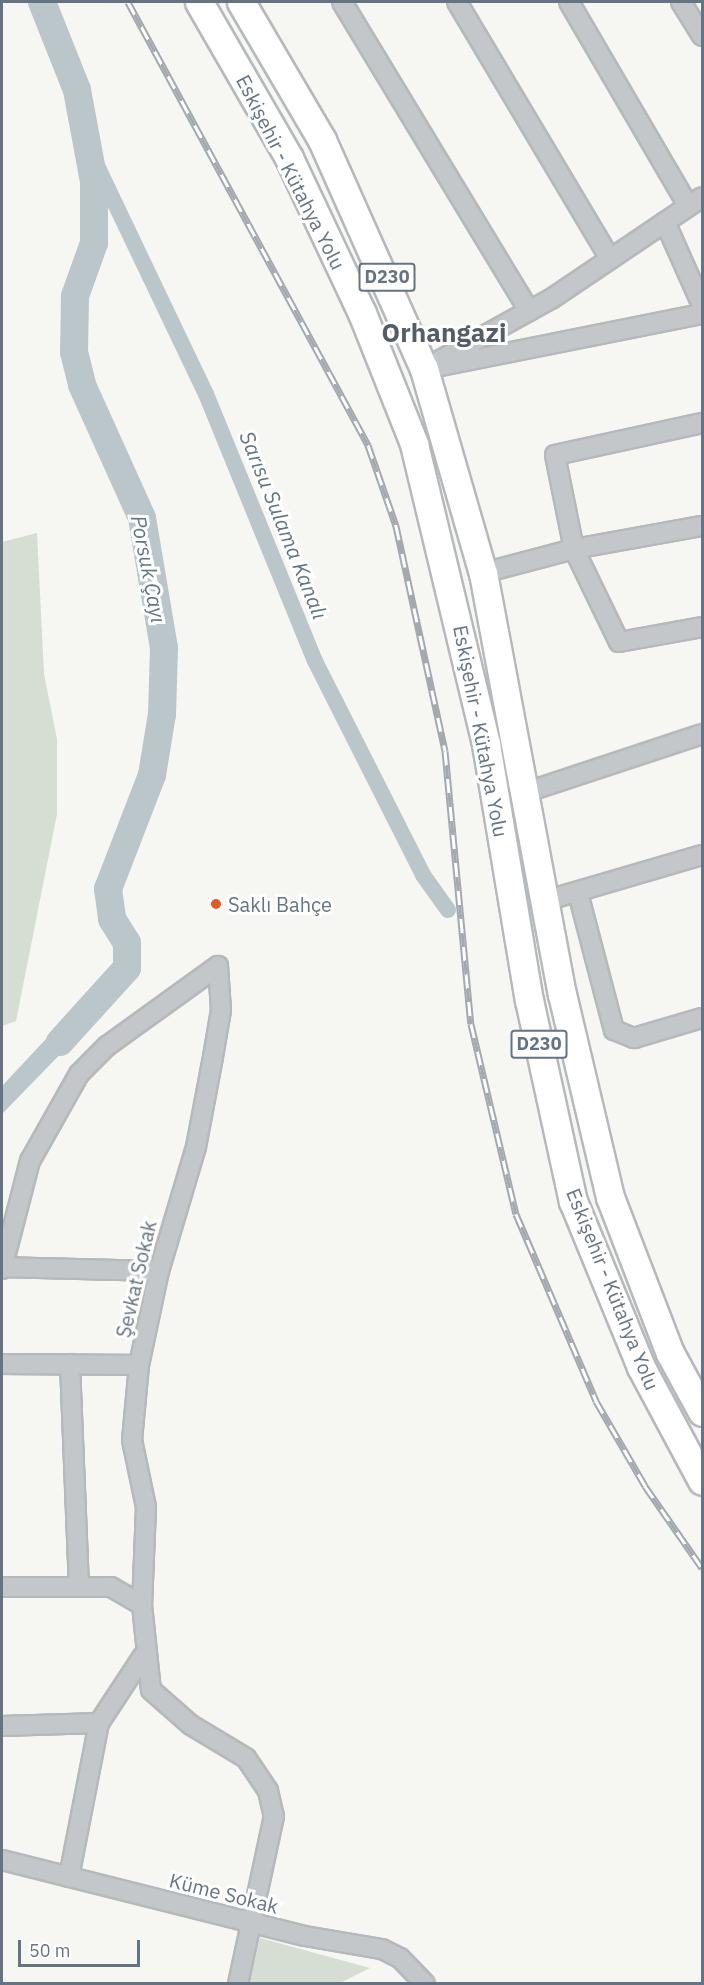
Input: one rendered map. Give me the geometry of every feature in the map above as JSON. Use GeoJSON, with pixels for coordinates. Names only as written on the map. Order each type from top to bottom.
{"type":"FeatureCollection","features":[{"type":"Feature","properties":{"kind":"highway","name":"Eskişehir - Kütahya Yolu"},"geometry":{"type":"LineString","coordinates":[[199,2],[289,158],[362,313],[414,444],[451,582],[486,744],[529,1000],[573,1201],[641,1367],[702,1481]]}},
{"type":"Feature","properties":{"kind":"highway","name":"Eskişehir - Kütahya Yolu"},"geometry":{"type":"LineString","coordinates":[[241,2],[322,140],[424,369],[483,573],[548,900],[562,994],[610,1197],[670,1353],[702,1412]]}},
{"type":"Feature","properties":{"kind":"highway"},"geometry":{"type":"LineString","coordinates":[[451,582],[483,573]]}},
{"type":"Feature","properties":{"kind":"street"},"geometry":{"type":"LineString","coordinates":[[342,2],[529,311]]}},
{"type":"Feature","properties":{"kind":"street"},"geometry":{"type":"LineString","coordinates":[[457,2],[610,260]]}},
{"type":"Feature","properties":{"kind":"street"},"geometry":{"type":"LineString","coordinates":[[424,369],[529,311],[610,260],[695,202],[569,2]]}},
{"type":"Feature","properties":{"kind":"street"},"geometry":{"type":"LineString","coordinates":[[681,2],[702,36]]}},
{"type":"Feature","properties":{"kind":"street"},"geometry":{"type":"LineString","coordinates":[[665,222],[702,305]]}},
{"type":"Feature","properties":{"kind":"street"},"geometry":{"type":"LineString","coordinates":[[424,369],[702,314]]}},
{"type":"Feature","properties":{"kind":"street"},"geometry":{"type":"LineString","coordinates":[[702,423],[555,455],[574,549],[619,642],[702,627]]}},
{"type":"Feature","properties":{"kind":"street"},"geometry":{"type":"LineString","coordinates":[[483,573],[574,549],[702,526]]}},
{"type":"Feature","properties":{"kind":"street"},"geometry":{"type":"LineString","coordinates":[[527,792],[702,734]]}},
{"type":"Feature","properties":{"kind":"street"},"geometry":{"type":"LineString","coordinates":[[548,900],[702,855]]}},
{"type":"Feature","properties":{"kind":"street"},"geometry":{"type":"LineString","coordinates":[[578,893],[617,1034],[634,1038],[702,1018]]}},
{"type":"Feature","properties":{"kind":"street","name":"Şevkat Sokak"},"geometry":{"type":"LineString","coordinates":[[2,1267],[30,1161],[79,1074],[107,1046],[218,966],[222,1010],[196,1147],[159,1271],[139,1365],[132,1440],[146,1507],[142,1605],[143,1656],[151,1690],[162,1704],[246,1758],[268,1791],[274,1816],[253,1924],[238,1983]]}},
{"type":"Feature","properties":{"kind":"street"},"geometry":{"type":"LineString","coordinates":[[2,1267],[159,1271]]}},
{"type":"Feature","properties":{"kind":"street"},"geometry":{"type":"LineString","coordinates":[[2,1364],[139,1365]]}},
{"type":"Feature","properties":{"kind":"street"},"geometry":{"type":"LineString","coordinates":[[70,1364],[79,1585]]}},
{"type":"Feature","properties":{"kind":"street"},"geometry":{"type":"LineString","coordinates":[[2,1587],[79,1585],[111,1587],[142,1605]]}},
{"type":"Feature","properties":{"kind":"street"},"geometry":{"type":"LineString","coordinates":[[69,1877],[99,1723],[143,1656]]}},
{"type":"Feature","properties":{"kind":"street"},"geometry":{"type":"LineString","coordinates":[[2,1726],[99,1723]]}},
{"type":"Feature","properties":{"kind":"street","name":"Küme Sokak"},"geometry":{"type":"LineString","coordinates":[[2,1860],[253,1924],[382,1949],[425,1983]]}},
{"type":"Feature","properties":{"kind":"shaded area"},"geometry":{"type":"Polygon","coordinates":[[[37,533],[44,674],[57,739],[57,814],[16,1021],[2,1026],[2,542],[37,533]]]}},
{"type":"Feature","properties":{"kind":"shaded area"},"geometry":{"type":"Polygon","coordinates":[[[88,994],[96,998],[75,1039],[2,1114],[2,1086],[88,994]]]}},
{"type":"Feature","properties":{"kind":"shaded area"},"geometry":{"type":"Polygon","coordinates":[[[260,1938],[370,1968],[340,1983],[249,1983],[260,1938]]]}},
{"type":"Feature","properties":{"kind":"waterway","name":"Porsuk Çayı"},"geometry":{"type":"LineString","coordinates":[[42,2],[77,90],[94,182],[94,243],[75,296],[74,352],[82,385],[142,518],[164,648],[162,714],[152,775],[108,889],[112,919],[127,943],[127,968],[60,1042]]}},
{"type":"Feature","properties":{"kind":"waterway","name":"Sarısu Sulama Kanalı"},"geometry":{"type":"LineString","coordinates":[[90,151],[206,394],[315,661],[423,875],[448,910]]}},
{"type":"Feature","properties":{"kind":"railway"},"geometry":{"type":"LineString","coordinates":[[128,2],[368,445],[396,526],[445,751],[471,1024],[516,1214],[596,1401],[645,1486],[702,1568]]}},
{"type":"Feature","properties":{"kind":"place","name":"Saklı Bahçe"},"geometry":{"type":"Point","coordinates":[216,904]}},
{"type":"Feature","properties":{"kind":"district","name":"Orhangazi"},"geometry":{"type":"Point","coordinates":[444,333]}}]}
